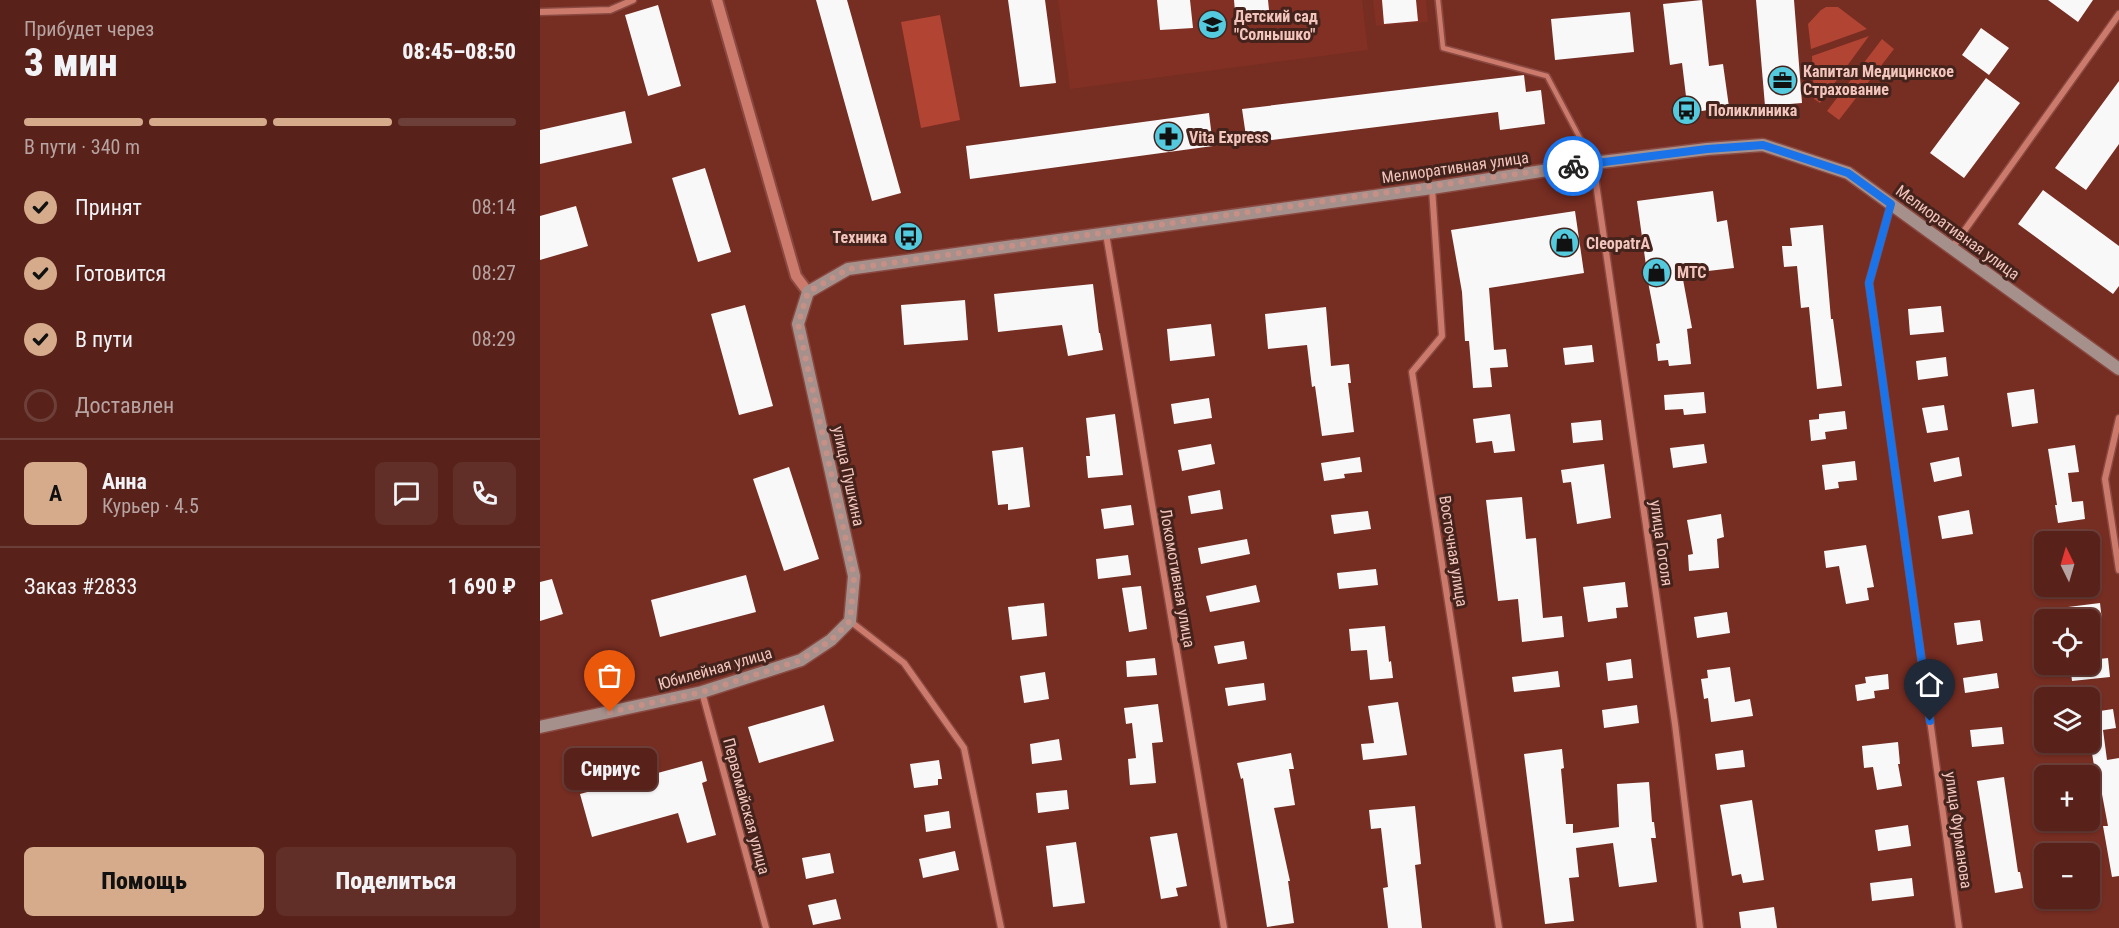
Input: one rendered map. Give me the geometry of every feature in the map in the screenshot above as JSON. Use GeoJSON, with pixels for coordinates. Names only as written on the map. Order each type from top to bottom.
{"type":"FeatureCollection","features":[{"type":"Feature","properties":{"kind":"main road","name":"Мелиоративная улица"},"geometry":{"type":"LineString","coordinates":[[808,292],[848,269],[1432,188],[1593,163],[1707,149],[1763,145],[1848,173],[2119,369]]}},
{"type":"Feature","properties":{"kind":"main road","name":"улица Пушкина"},"geometry":{"type":"LineString","coordinates":[[808,292],[798,324],[854,576],[850,621]]}},
{"type":"Feature","properties":{"kind":"main road","name":"Юбилейная улица"},"geometry":{"type":"LineString","coordinates":[[540,727],[702,692],[801,660],[831,640],[850,621]]}},
{"type":"Feature","properties":{"kind":"street"},"geometry":{"type":"LineString","coordinates":[[540,12],[610,10],[633,0]]}},
{"type":"Feature","properties":{"kind":"street"},"geometry":{"type":"LineString","coordinates":[[717,0],[796,276],[808,292]]}},
{"type":"Feature","properties":{"kind":"street"},"geometry":{"type":"LineString","coordinates":[[1952,248],[2119,14]]}},
{"type":"Feature","properties":{"kind":"street","name":"улица Гоголя"},"geometry":{"type":"LineString","coordinates":[[1593,163],[1675,724],[1700,928]]}},
{"type":"Feature","properties":{"kind":"street","name":"Восточная улица"},"geometry":{"type":"LineString","coordinates":[[1432,188],[1442,336],[1412,372],[1499,928]]}},
{"type":"Feature","properties":{"kind":"street","name":"улица Фурманова"},"geometry":{"type":"LineString","coordinates":[[1891,204],[1869,283],[1959,928]]}},
{"type":"Feature","properties":{"kind":"street","name":"Локомотивная улица"},"geometry":{"type":"LineString","coordinates":[[1106,233],[1224,928]]}},
{"type":"Feature","properties":{"kind":"street"},"geometry":{"type":"LineString","coordinates":[[2119,418],[2105,479],[2119,570]]}},
{"type":"Feature","properties":{"kind":"street"},"geometry":{"type":"LineString","coordinates":[[850,621],[904,663],[964,748],[1001,928]]}},
{"type":"Feature","properties":{"kind":"street","name":"Первомайская улица"},"geometry":{"type":"LineString","coordinates":[[702,692],[766,928]]}},
{"type":"Feature","properties":{"kind":"lane"},"geometry":{"type":"LineString","coordinates":[[1438,0],[1443,48],[1547,76],[1593,163]]}},
{"type":"Feature","properties":{"kind":"shaded area","name":"Детский сад \"Солнышко\""},"geometry":{"type":"Polygon","coordinates":[[[1058,0],[1362,0],[1368,50],[1070,89],[1058,0]]]}},
{"type":"Feature","properties":{"kind":"shaded area"},"geometry":{"type":"Polygon","coordinates":[[[1373,0],[1426,0],[1428,22],[1376,26],[1373,0]]]}},
{"type":"Feature","properties":{"kind":"shaded area"},"geometry":{"type":"Polygon","coordinates":[[[1826,7],[1838,7],[1867,29],[1811,49],[1808,24],[1826,7]]]}},
{"type":"Feature","properties":{"kind":"shaded area"},"geometry":{"type":"Polygon","coordinates":[[[940,15],[960,120],[921,128],[901,22],[940,15]]]}},
{"type":"Feature","properties":{"kind":"shaded area"},"geometry":{"type":"Polygon","coordinates":[[[1869,36],[1820,103],[1814,99],[1812,56],[1869,36]]]}},
{"type":"Feature","properties":{"kind":"shaded area"},"geometry":{"type":"Polygon","coordinates":[[[1882,39],[1894,49],[1839,120],[1827,111],[1882,39]]]}},
{"type":"Feature","properties":{"kind":"building"},"geometry":{"type":"Polygon","coordinates":[[[816,0],[847,0],[901,193],[872,201],[816,0]]]}},
{"type":"Feature","properties":{"kind":"building"},"geometry":{"type":"Polygon","coordinates":[[[1008,0],[1045,0],[1056,83],[1020,87],[1008,0]]]}},
{"type":"Feature","properties":{"kind":"building"},"geometry":{"type":"Polygon","coordinates":[[[1157,0],[1190,0],[1193,28],[1160,30],[1157,0]]]}},
{"type":"Feature","properties":{"kind":"building"},"geometry":{"type":"Polygon","coordinates":[[[1234,0],[1268,0],[1270,20],[1236,23],[1234,0]]]}},
{"type":"Feature","properties":{"kind":"building"},"geometry":{"type":"Polygon","coordinates":[[[1382,0],[1416,0],[1418,21],[1384,24],[1382,0]]]}},
{"type":"Feature","properties":{"kind":"building"},"geometry":{"type":"Polygon","coordinates":[[[1702,0],[1709,66],[1723,64],[1729,107],[1688,113],[1682,63],[1670,65],[1663,4],[1702,0]]]}},
{"type":"Feature","properties":{"kind":"building"},"geometry":{"type":"Polygon","coordinates":[[[1756,0],[1794,0],[1802,103],[1765,106],[1756,0]]]}},
{"type":"Feature","properties":{"kind":"building"},"geometry":{"type":"Polygon","coordinates":[[[2048,0],[2093,0],[2078,22],[2048,0]]]}},
{"type":"Feature","properties":{"kind":"building"},"geometry":{"type":"Polygon","coordinates":[[[658,5],[681,86],[648,96],[625,15],[658,5]]]}},
{"type":"Feature","properties":{"kind":"building"},"geometry":{"type":"Polygon","coordinates":[[[1630,12],[1634,52],[1555,60],[1551,19],[1630,12]]]}},
{"type":"Feature","properties":{"kind":"building"},"geometry":{"type":"Polygon","coordinates":[[[1981,28],[2009,48],[1989,75],[1962,55],[1981,28]]]}},
{"type":"Feature","properties":{"kind":"building"},"geometry":{"type":"Polygon","coordinates":[[[1524,75],[1526,92],[1541,90],[1545,124],[1500,130],[1498,112],[1247,143],[1242,109],[1524,75]]]}},
{"type":"Feature","properties":{"kind":"building"},"geometry":{"type":"Polygon","coordinates":[[[1986,78],[2020,103],[1964,178],[1930,153],[1986,78]]]}},
{"type":"Feature","properties":{"kind":"building"},"geometry":{"type":"Polygon","coordinates":[[[2119,81],[2119,144],[2086,190],[2055,168],[2119,81]]]}},
{"type":"Feature","properties":{"kind":"building"},"geometry":{"type":"Polygon","coordinates":[[[625,111],[632,143],[540,164],[540,130],[625,111]]]}},
{"type":"Feature","properties":{"kind":"building"},"geometry":{"type":"Polygon","coordinates":[[[1209,113],[1213,146],[970,179],[966,146],[1209,113]]]}},
{"type":"Feature","properties":{"kind":"building"},"geometry":{"type":"Polygon","coordinates":[[[705,168],[731,252],[698,262],[672,178],[705,168]]]}},
{"type":"Feature","properties":{"kind":"building"},"geometry":{"type":"Polygon","coordinates":[[[2043,190],[2119,246],[2119,286],[2113,294],[2018,224],[2043,190]]]}},
{"type":"Feature","properties":{"kind":"building"},"geometry":{"type":"Polygon","coordinates":[[[1713,191],[1717,222],[1727,220],[1734,268],[1682,274],[1692,328],[1687,329],[1691,364],[1669,366],[1668,360],[1658,361],[1656,344],[1660,343],[1649,287],[1637,201],[1713,191]]]}},
{"type":"Feature","properties":{"kind":"building"},"geometry":{"type":"Polygon","coordinates":[[[576,206],[588,246],[540,260],[540,216],[576,206]]]}},
{"type":"Feature","properties":{"kind":"building"},"geometry":{"type":"Polygon","coordinates":[[[1575,211],[1584,273],[1489,288],[1494,350],[1506,349],[1508,367],[1490,368],[1492,387],[1473,388],[1469,341],[1465,341],[1462,292],[1451,230],[1575,211]]]}},
{"type":"Feature","properties":{"kind":"building"},"geometry":{"type":"Polygon","coordinates":[[[1823,225],[1831,319],[1833,319],[1842,386],[1817,389],[1809,307],[1801,308],[1797,266],[1784,267],[1782,246],[1792,246],[1790,228],[1823,225]]]}},
{"type":"Feature","properties":{"kind":"building"},"geometry":{"type":"Polygon","coordinates":[[[1093,284],[1103,350],[1068,356],[1062,325],[998,332],[994,294],[1093,284]]]}},
{"type":"Feature","properties":{"kind":"building"},"geometry":{"type":"Polygon","coordinates":[[[965,300],[968,340],[904,345],[901,305],[965,300]]]}},
{"type":"Feature","properties":{"kind":"building"},"geometry":{"type":"Polygon","coordinates":[[[745,305],[773,406],[739,415],[711,314],[745,305]]]}},
{"type":"Feature","properties":{"kind":"building"},"geometry":{"type":"Polygon","coordinates":[[[1941,306],[1944,332],[1910,335],[1908,309],[1941,306]]]}},
{"type":"Feature","properties":{"kind":"building"},"geometry":{"type":"Polygon","coordinates":[[[1326,307],[1331,366],[1349,364],[1351,383],[1348,383],[1354,432],[1322,436],[1315,386],[1312,387],[1307,345],[1268,349],[1265,314],[1326,307]]]}},
{"type":"Feature","properties":{"kind":"building"},"geometry":{"type":"Polygon","coordinates":[[[1211,324],[1215,356],[1170,361],[1167,329],[1211,324]]]}},
{"type":"Feature","properties":{"kind":"building"},"geometry":{"type":"Polygon","coordinates":[[[1592,345],[1594,362],[1565,365],[1563,348],[1592,345]]]}},
{"type":"Feature","properties":{"kind":"building"},"geometry":{"type":"Polygon","coordinates":[[[1946,357],[1948,376],[1918,380],[1916,361],[1946,357]]]}},
{"type":"Feature","properties":{"kind":"building"},"geometry":{"type":"Polygon","coordinates":[[[2034,389],[2038,423],[2012,427],[2007,393],[2034,389]]]}},
{"type":"Feature","properties":{"kind":"building"},"geometry":{"type":"Polygon","coordinates":[[[1704,392],[1706,413],[1684,415],[1683,409],[1665,410],[1664,395],[1704,392]]]}},
{"type":"Feature","properties":{"kind":"building"},"geometry":{"type":"Polygon","coordinates":[[[1209,398],[1212,418],[1174,424],[1171,404],[1209,398]]]}},
{"type":"Feature","properties":{"kind":"building"},"geometry":{"type":"Polygon","coordinates":[[[1944,405],[1948,430],[1927,433],[1922,408],[1944,405]]]}},
{"type":"Feature","properties":{"kind":"building"},"geometry":{"type":"Polygon","coordinates":[[[1845,411],[1847,429],[1825,432],[1826,439],[1811,441],[1809,420],[1819,419],[1819,414],[1845,411]]]}},
{"type":"Feature","properties":{"kind":"building"},"geometry":{"type":"Polygon","coordinates":[[[1115,414],[1123,475],[1088,478],[1086,456],[1090,456],[1086,418],[1115,414]]]}},
{"type":"Feature","properties":{"kind":"building"},"geometry":{"type":"Polygon","coordinates":[[[1510,414],[1515,451],[1494,453],[1492,441],[1476,443],[1473,419],[1510,414]]]}},
{"type":"Feature","properties":{"kind":"building"},"geometry":{"type":"Polygon","coordinates":[[[1601,420],[1603,440],[1573,443],[1571,423],[1601,420]]]}},
{"type":"Feature","properties":{"kind":"building"},"geometry":{"type":"Polygon","coordinates":[[[1211,444],[1215,464],[1182,471],[1178,450],[1211,444]]]}},
{"type":"Feature","properties":{"kind":"building"},"geometry":{"type":"Polygon","coordinates":[[[1704,444],[1707,463],[1673,468],[1670,448],[1704,444]]]}},
{"type":"Feature","properties":{"kind":"building"},"geometry":{"type":"Polygon","coordinates":[[[2075,445],[2079,472],[2068,473],[2072,502],[2083,501],[2085,519],[2058,523],[2048,449],[2075,445]]]}},
{"type":"Feature","properties":{"kind":"building"},"geometry":{"type":"Polygon","coordinates":[[[1023,447],[1030,507],[1008,510],[1008,504],[998,505],[992,451],[1023,447]]]}},
{"type":"Feature","properties":{"kind":"building"},"geometry":{"type":"Polygon","coordinates":[[[1360,457],[1362,472],[1344,474],[1345,478],[1324,481],[1321,463],[1360,457]]]}},
{"type":"Feature","properties":{"kind":"building"},"geometry":{"type":"Polygon","coordinates":[[[1959,457],[1962,476],[1934,482],[1930,463],[1959,457]]]}},
{"type":"Feature","properties":{"kind":"building"},"geometry":{"type":"Polygon","coordinates":[[[1855,461],[1857,480],[1838,482],[1839,488],[1825,490],[1822,465],[1855,461]]]}},
{"type":"Feature","properties":{"kind":"building"},"geometry":{"type":"Polygon","coordinates":[[[1604,464],[1611,518],[1577,524],[1571,482],[1563,483],[1561,470],[1604,464]]]}},
{"type":"Feature","properties":{"kind":"building"},"geometry":{"type":"Polygon","coordinates":[[[789,467],[819,559],[784,571],[753,479],[789,467]]]}},
{"type":"Feature","properties":{"kind":"building"},"geometry":{"type":"Polygon","coordinates":[[[1220,490],[1223,509],[1191,514],[1188,496],[1220,490]]]}},
{"type":"Feature","properties":{"kind":"building"},"geometry":{"type":"Polygon","coordinates":[[[1522,497],[1526,539],[1536,538],[1543,618],[1562,616],[1564,637],[1522,642],[1518,599],[1498,601],[1486,500],[1522,497]]]}},
{"type":"Feature","properties":{"kind":"building"},"geometry":{"type":"Polygon","coordinates":[[[1131,505],[1134,525],[1104,529],[1101,509],[1131,505]]]}},
{"type":"Feature","properties":{"kind":"building"},"geometry":{"type":"Polygon","coordinates":[[[1969,510],[1973,534],[1942,539],[1938,516],[1969,510]]]}},
{"type":"Feature","properties":{"kind":"building"},"geometry":{"type":"Polygon","coordinates":[[[1368,511],[1371,529],[1334,534],[1331,515],[1368,511]]]}},
{"type":"Feature","properties":{"kind":"building"},"geometry":{"type":"Polygon","coordinates":[[[1721,514],[1724,537],[1717,539],[1719,568],[1689,571],[1688,555],[1693,554],[1687,520],[1721,514]]]}},
{"type":"Feature","properties":{"kind":"building"},"geometry":{"type":"Polygon","coordinates":[[[1247,539],[1250,554],[1201,564],[1198,548],[1247,539]]]}},
{"type":"Feature","properties":{"kind":"building"},"geometry":{"type":"Polygon","coordinates":[[[1866,545],[1874,587],[1867,588],[1869,600],[1846,604],[1839,566],[1826,568],[1824,551],[1866,545]]]}},
{"type":"Feature","properties":{"kind":"building"},"geometry":{"type":"Polygon","coordinates":[[[1128,555],[1131,575],[1098,579],[1096,559],[1128,555]]]}},
{"type":"Feature","properties":{"kind":"building"},"geometry":{"type":"Polygon","coordinates":[[[1376,569],[1378,585],[1339,589],[1337,573],[1376,569]]]}},
{"type":"Feature","properties":{"kind":"building"},"geometry":{"type":"Polygon","coordinates":[[[746,575],[756,612],[660,637],[651,600],[746,575]]]}},
{"type":"Feature","properties":{"kind":"building"},"geometry":{"type":"Polygon","coordinates":[[[552,579],[563,614],[540,621],[540,582],[552,579]]]}},
{"type":"Feature","properties":{"kind":"building"},"geometry":{"type":"Polygon","coordinates":[[[1625,582],[1628,607],[1616,608],[1617,618],[1588,622],[1583,587],[1625,582]]]}},
{"type":"Feature","properties":{"kind":"building"},"geometry":{"type":"Polygon","coordinates":[[[1256,585],[1260,602],[1210,612],[1206,596],[1256,585]]]}},
{"type":"Feature","properties":{"kind":"building"},"geometry":{"type":"Polygon","coordinates":[[[1141,586],[1147,629],[1129,632],[1122,588],[1141,586]]]}},
{"type":"Feature","properties":{"kind":"building"},"geometry":{"type":"Polygon","coordinates":[[[1044,603],[1047,636],[1012,640],[1008,607],[1044,603]]]}},
{"type":"Feature","properties":{"kind":"building"},"geometry":{"type":"Polygon","coordinates":[[[2100,603],[2102,620],[2100,620],[2100,609],[2068,609],[2068,607],[2100,603]]]}},
{"type":"Feature","properties":{"kind":"building"},"geometry":{"type":"Polygon","coordinates":[[[1727,612],[1730,633],[1697,638],[1694,617],[1727,612]]]}},
{"type":"Feature","properties":{"kind":"building"},"geometry":{"type":"Polygon","coordinates":[[[1980,620],[1983,641],[1957,645],[1954,623],[1980,620]]]}},
{"type":"Feature","properties":{"kind":"building"},"geometry":{"type":"Polygon","coordinates":[[[1385,626],[1393,678],[1370,680],[1367,650],[1351,651],[1349,629],[1385,626]]]}},
{"type":"Feature","properties":{"kind":"building"},"geometry":{"type":"Polygon","coordinates":[[[1244,641],[1247,659],[1218,664],[1214,646],[1244,641]]]}},
{"type":"Feature","properties":{"kind":"building"},"geometry":{"type":"Polygon","coordinates":[[[1155,658],[1157,675],[1127,677],[1126,661],[1155,658]]]}},
{"type":"Feature","properties":{"kind":"building"},"geometry":{"type":"Polygon","coordinates":[[[2108,658],[2110,677],[2072,681],[2071,675],[2100,675],[2100,659],[2108,658]]]}},
{"type":"Feature","properties":{"kind":"building"},"geometry":{"type":"Polygon","coordinates":[[[1631,659],[1633,678],[1608,681],[1606,663],[1631,659]]]}},
{"type":"Feature","properties":{"kind":"building"},"geometry":{"type":"Polygon","coordinates":[[[1730,667],[1735,702],[1750,699],[1753,716],[1711,722],[1708,698],[1704,699],[1701,679],[1708,678],[1707,670],[1730,667]]]}},
{"type":"Feature","properties":{"kind":"building"},"geometry":{"type":"Polygon","coordinates":[[[1558,671],[1560,687],[1514,692],[1512,677],[1558,671]]]}},
{"type":"Feature","properties":{"kind":"building"},"geometry":{"type":"Polygon","coordinates":[[[1045,672],[1049,699],[1024,703],[1020,676],[1045,672]]]}},
{"type":"Feature","properties":{"kind":"building"},"geometry":{"type":"Polygon","coordinates":[[[1997,673],[1999,688],[1965,693],[1963,678],[1997,673]]]}},
{"type":"Feature","properties":{"kind":"building"},"geometry":{"type":"Polygon","coordinates":[[[1888,674],[1889,689],[1874,691],[1875,698],[1857,701],[1855,685],[1866,683],[1865,677],[1888,674]]]}},
{"type":"Feature","properties":{"kind":"building"},"geometry":{"type":"Polygon","coordinates":[[[1264,683],[1266,700],[1228,706],[1225,688],[1264,683]]]}},
{"type":"Feature","properties":{"kind":"building"},"geometry":{"type":"Polygon","coordinates":[[[1398,702],[1407,755],[1363,760],[1361,744],[1374,743],[1368,706],[1398,702]]]}},
{"type":"Feature","properties":{"kind":"building"},"geometry":{"type":"Polygon","coordinates":[[[1158,704],[1163,742],[1152,743],[1156,783],[1130,785],[1128,759],[1136,758],[1132,723],[1126,724],[1124,708],[1158,704]]]}},
{"type":"Feature","properties":{"kind":"building"},"geometry":{"type":"Polygon","coordinates":[[[824,705],[834,741],[759,763],[748,727],[824,705]]]}},
{"type":"Feature","properties":{"kind":"building"},"geometry":{"type":"Polygon","coordinates":[[[1637,705],[1639,723],[1604,728],[1602,710],[1637,705]]]}},
{"type":"Feature","properties":{"kind":"building"},"geometry":{"type":"Polygon","coordinates":[[[2113,709],[2116,728],[2103,730],[2107,760],[2119,758],[2119,876],[2112,877],[2103,826],[2108,826],[2100,789],[2100,765],[2094,765],[2092,753],[2100,753],[2100,711],[2113,709]]]}},
{"type":"Feature","properties":{"kind":"building"},"geometry":{"type":"Polygon","coordinates":[[[2002,727],[2004,744],[1972,747],[1970,730],[2002,727]]]}},
{"type":"Feature","properties":{"kind":"building"},"geometry":{"type":"Polygon","coordinates":[[[1059,739],[1062,760],[1032,764],[1030,744],[1059,739]]]}},
{"type":"Feature","properties":{"kind":"building"},"geometry":{"type":"Polygon","coordinates":[[[1898,742],[1900,764],[1898,764],[1902,786],[1877,790],[1873,767],[1864,768],[1862,746],[1898,742]]]}},
{"type":"Feature","properties":{"kind":"building"},"geometry":{"type":"Polygon","coordinates":[[[1562,749],[1564,768],[1561,769],[1566,824],[1573,824],[1573,833],[1619,827],[1617,784],[1649,782],[1652,822],[1654,822],[1656,838],[1651,838],[1657,882],[1619,887],[1613,843],[1576,848],[1579,877],[1569,878],[1574,921],[1545,924],[1524,754],[1562,749]]]}},
{"type":"Feature","properties":{"kind":"building"},"geometry":{"type":"Polygon","coordinates":[[[1743,750],[1745,767],[1717,770],[1715,754],[1743,750]]]}},
{"type":"Feature","properties":{"kind":"building"},"geometry":{"type":"Polygon","coordinates":[[[1291,753],[1294,769],[1289,769],[1295,805],[1274,808],[1290,881],[1288,881],[1294,923],[1267,927],[1243,778],[1241,779],[1237,763],[1291,753]]]}},
{"type":"Feature","properties":{"kind":"building"},"geometry":{"type":"Polygon","coordinates":[[[939,760],[942,779],[938,779],[938,785],[914,788],[910,764],[939,760]]]}},
{"type":"Feature","properties":{"kind":"building"},"geometry":{"type":"Polygon","coordinates":[[[702,761],[707,781],[702,783],[716,835],[687,843],[678,813],[592,837],[580,794],[702,761]]]}},
{"type":"Feature","properties":{"kind":"building"},"geometry":{"type":"Polygon","coordinates":[[[2004,777],[2018,872],[2020,872],[2023,888],[1995,893],[1977,781],[2004,777]]]}},
{"type":"Feature","properties":{"kind":"building"},"geometry":{"type":"Polygon","coordinates":[[[1067,790],[1069,809],[1038,813],[1036,793],[1067,790]]]}},
{"type":"Feature","properties":{"kind":"building"},"geometry":{"type":"Polygon","coordinates":[[[1752,800],[1764,880],[1743,883],[1741,874],[1732,876],[1720,805],[1752,800]]]}},
{"type":"Feature","properties":{"kind":"building"},"geometry":{"type":"Polygon","coordinates":[[[1415,806],[1421,864],[1415,865],[1422,928],[1388,928],[1383,888],[1388,887],[1381,828],[1371,829],[1369,810],[1415,806]]]}},
{"type":"Feature","properties":{"kind":"building"},"geometry":{"type":"Polygon","coordinates":[[[949,811],[951,828],[926,832],[924,815],[949,811]]]}},
{"type":"Feature","properties":{"kind":"building"},"geometry":{"type":"Polygon","coordinates":[[[1908,825],[1911,846],[1878,851],[1875,830],[1908,825]]]}},
{"type":"Feature","properties":{"kind":"building"},"geometry":{"type":"Polygon","coordinates":[[[1177,833],[1187,886],[1176,888],[1178,896],[1161,899],[1150,837],[1177,833]]]}},
{"type":"Feature","properties":{"kind":"building"},"geometry":{"type":"Polygon","coordinates":[[[1076,842],[1085,903],[1053,907],[1046,846],[1076,842]]]}},
{"type":"Feature","properties":{"kind":"building"},"geometry":{"type":"Polygon","coordinates":[[[955,851],[959,870],[923,878],[919,859],[955,851]]]}},
{"type":"Feature","properties":{"kind":"building"},"geometry":{"type":"Polygon","coordinates":[[[830,853],[834,873],[806,879],[802,858],[830,853]]]}},
{"type":"Feature","properties":{"kind":"building"},"geometry":{"type":"Polygon","coordinates":[[[1912,878],[1914,896],[1872,901],[1870,883],[1912,878]]]}},
{"type":"Feature","properties":{"kind":"building"},"geometry":{"type":"Polygon","coordinates":[[[836,899],[841,919],[813,925],[808,905],[836,899]]]}},
{"type":"Feature","properties":{"kind":"building"},"geometry":{"type":"Polygon","coordinates":[[[1774,907],[1777,928],[1741,928],[1739,912],[1774,907]]]}},
{"type":"Feature","properties":{"kind":"way so far"},"geometry":{"type":"LineString","coordinates":[[610,712],[702,692],[801,660],[831,640],[850,621],[854,576],[798,324],[808,292],[848,269],[1432,188],[1573,166]]}},
{"type":"Feature","properties":{"kind":"place","name":"Детский сад \"Солнышко\""},"geometry":{"type":"Point","coordinates":[1213,25]}},
{"type":"Feature","properties":{"kind":"place","name":"Капитал Медицинское Страхование"},"geometry":{"type":"Point","coordinates":[1782,80]}},
{"type":"Feature","properties":{"kind":"place","name":"Поликлиника"},"geometry":{"type":"Point","coordinates":[1687,110]}},
{"type":"Feature","properties":{"kind":"place","name":"Vita Express"},"geometry":{"type":"Point","coordinates":[1168,137]}},
{"type":"Feature","properties":{"kind":"place","name":"Техника"},"geometry":{"type":"Point","coordinates":[908,237]}},
{"type":"Feature","properties":{"kind":"place","name":"CleopatrA"},"geometry":{"type":"Point","coordinates":[1565,243]}},
{"type":"Feature","properties":{"kind":"place","name":"МТС"},"geometry":{"type":"Point","coordinates":[1656,272]}},
{"type":"Feature","properties":{"kind":"place","name":"Сириус"},"geometry":{"type":"Point","coordinates":[610,712]}},
{"type":"Feature","properties":{"kind":"route"},"geometry":{"type":"LineString","coordinates":[[1573,166],[1707,149],[1763,145],[1848,173],[1891,204],[1869,283],[1930,721]]}}]}
